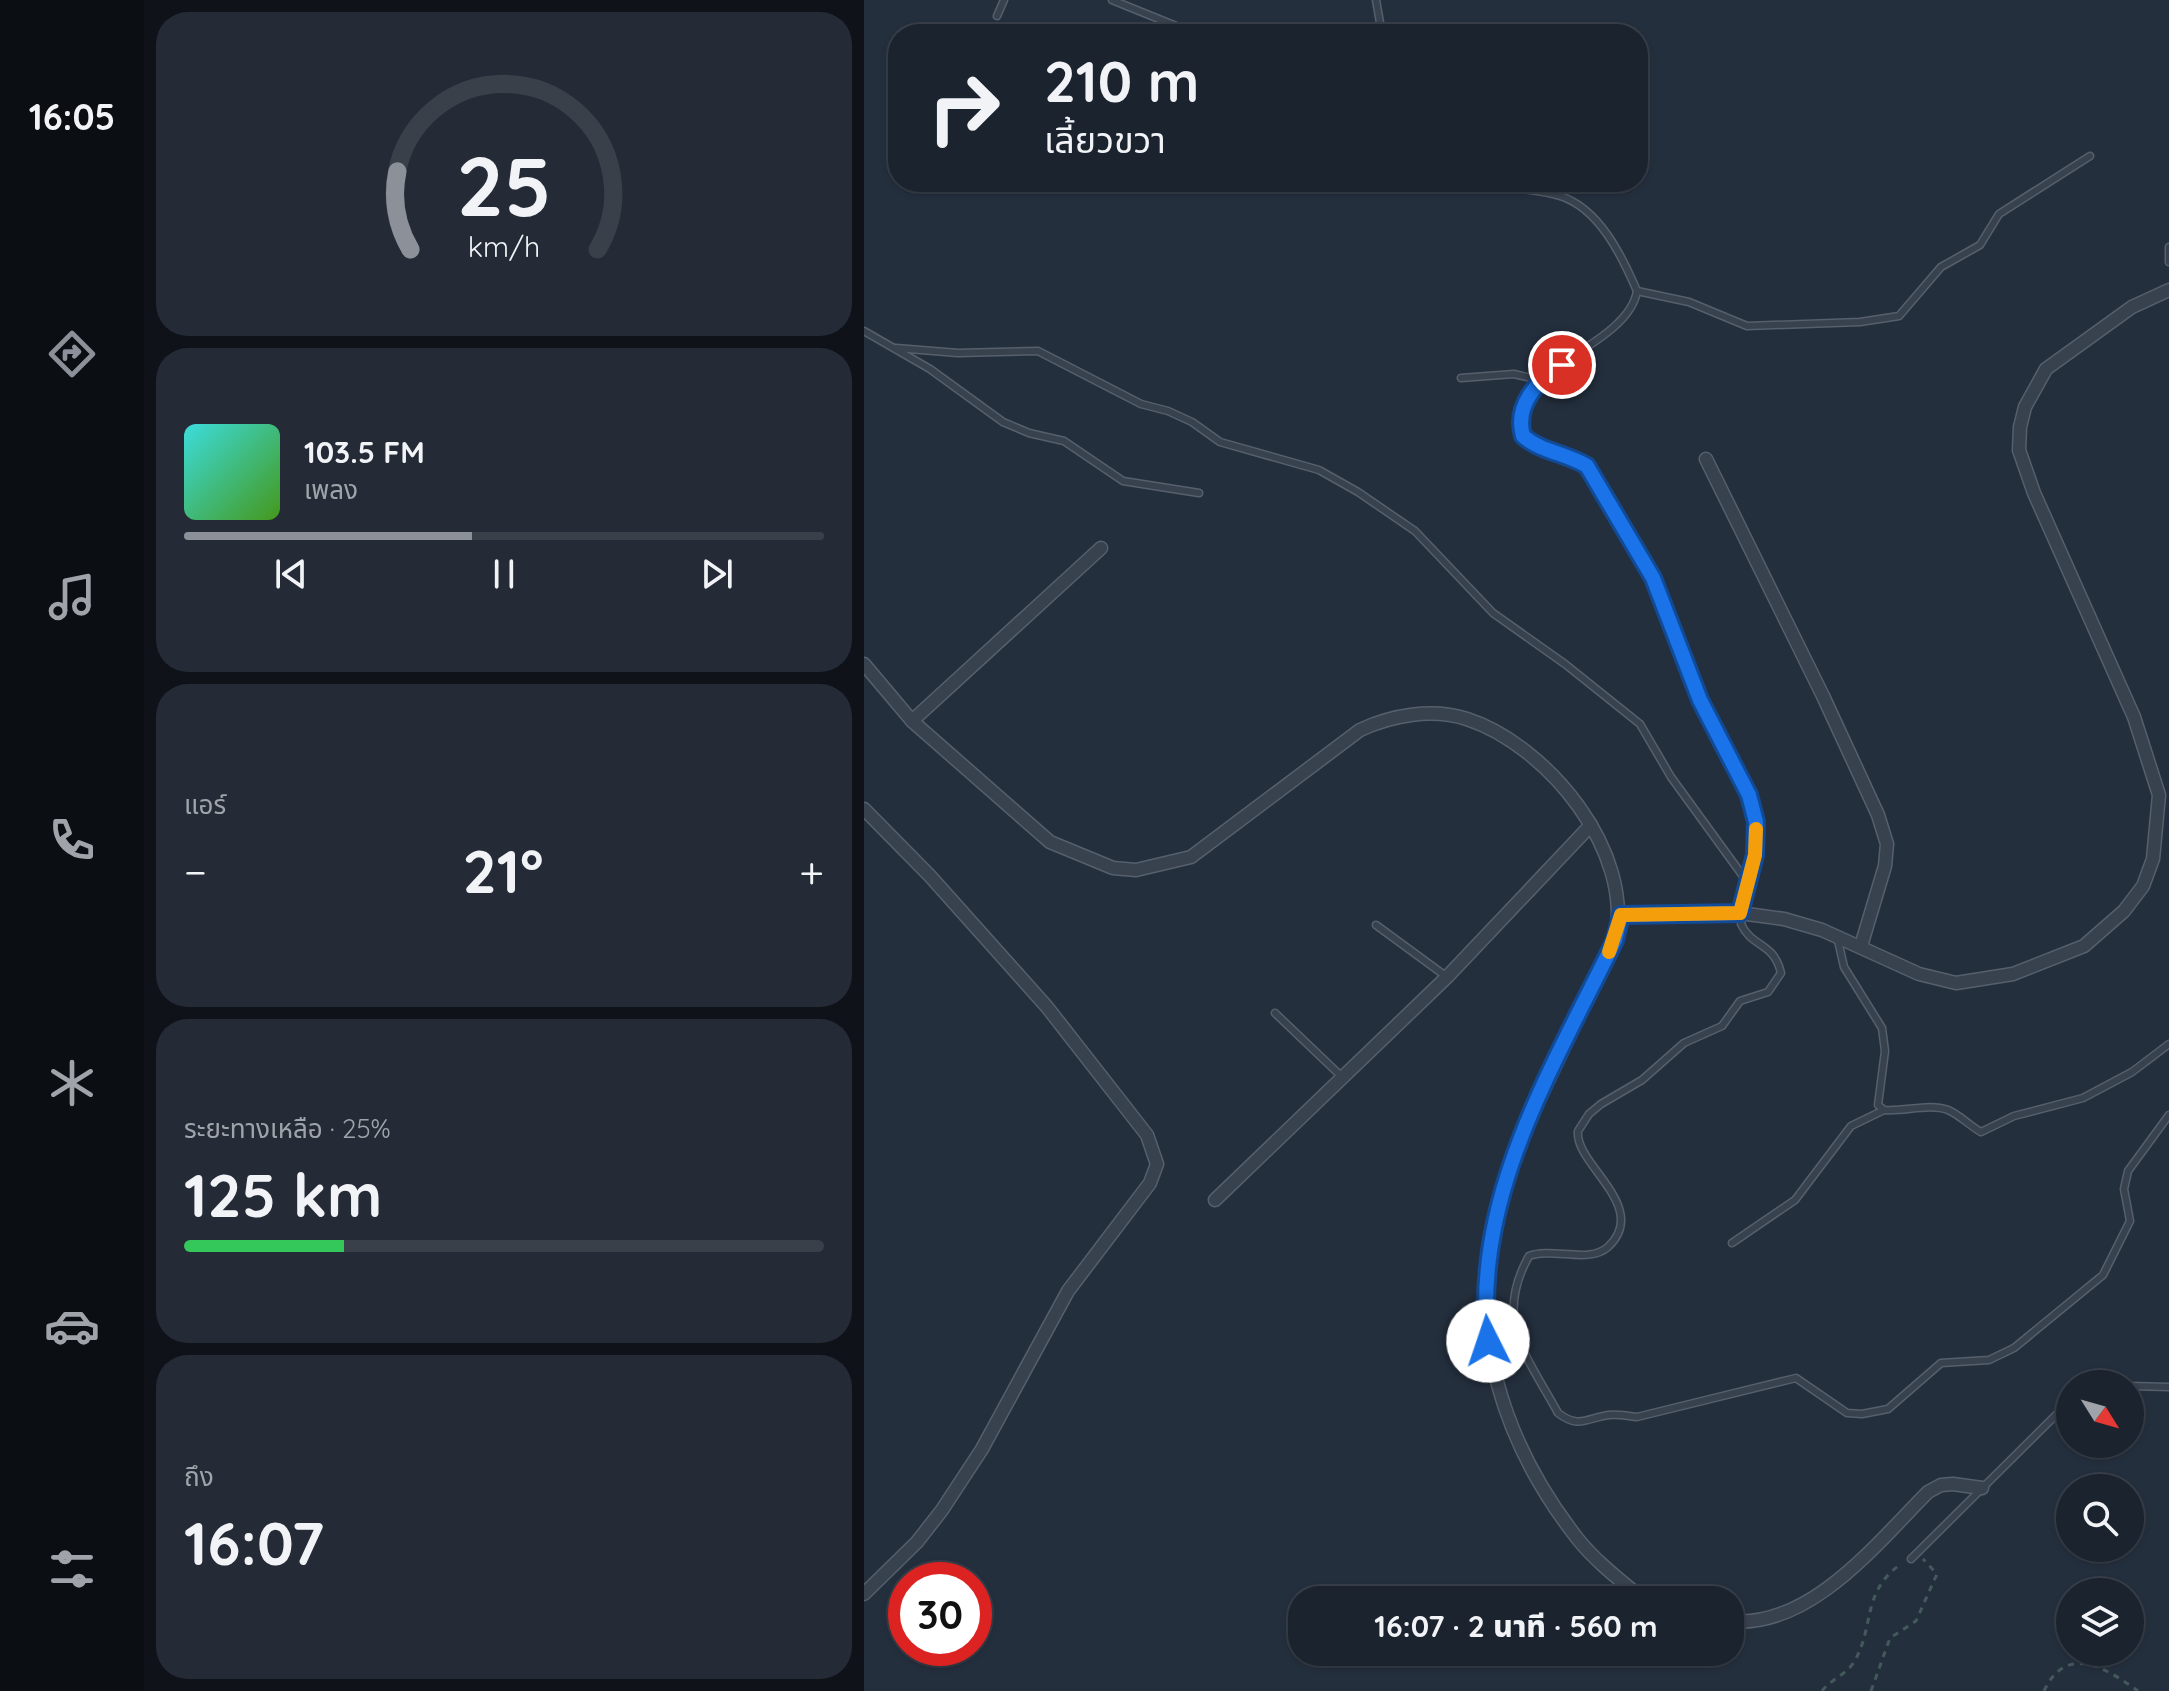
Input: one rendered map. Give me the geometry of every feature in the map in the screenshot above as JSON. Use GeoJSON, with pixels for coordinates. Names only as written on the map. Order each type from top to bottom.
{"type":"FeatureCollection","features":[{"type":"Feature","properties":{"kind":"street"},"geometry":{"type":"LineString","coordinates":[[1621,915],[1740,913],[1784,919],[1837,936],[1919,974],[1956,983],[2013,974],[2084,946],[2124,911],[2143,886],[2157,838],[2159,795],[2134,717],[2034,493],[2019,450],[2020,427],[2033,388],[2046,369],[2132,307],[2169,290]]}},
{"type":"Feature","properties":{"kind":"street"},"geometry":{"type":"LineString","coordinates":[[1706,459],[1878,815],[1887,844],[1885,866],[1861,946]]}},
{"type":"Feature","properties":{"kind":"street"},"geometry":{"type":"LineString","coordinates":[[912,721],[1101,548]]}},
{"type":"Feature","properties":{"kind":"street"},"geometry":{"type":"LineString","coordinates":[[864,664],[912,721],[1050,842],[1113,868],[1136,870],[1191,857],[1360,730],[1386,718],[1415,715],[1464,718],[1517,742],[1574,800],[1591,825],[1610,867],[1621,915],[1615,940],[1514,1155],[1495,1212],[1486,1270],[1485,1315],[1490,1367],[1539,1482],[1578,1539],[1629,1586]]}},
{"type":"Feature","properties":{"kind":"street"},"geometry":{"type":"LineString","coordinates":[[864,809],[930,876],[1047,1007],[1147,1135],[1157,1164],[1150,1183],[1068,1291],[982,1449],[942,1510],[917,1542],[864,1594]]}},
{"type":"Feature","properties":{"kind":"street"},"geometry":{"type":"LineString","coordinates":[[1215,1200],[1447,977],[1591,825]]}},
{"type":"Feature","properties":{"kind":"street"},"geometry":{"type":"LineString","coordinates":[[1744,1622],[1775,1615],[1813,1597],[1852,1566],[1928,1492],[1941,1485],[1982,1488]]}},
{"type":"Feature","properties":{"kind":"lane"},"geometry":{"type":"LineString","coordinates":[[997,16],[1004,0]]}},
{"type":"Feature","properties":{"kind":"lane"},"geometry":{"type":"LineString","coordinates":[[1112,0],[1171,24]]}},
{"type":"Feature","properties":{"kind":"lane"},"geometry":{"type":"LineString","coordinates":[[1376,0],[1380,24]]}},
{"type":"Feature","properties":{"kind":"lane"},"geometry":{"type":"LineString","coordinates":[[1637,291],[1689,302],[1747,326],[1860,322],[1899,316],[1941,267],[1980,245],[1999,214],[2090,156]]}},
{"type":"Feature","properties":{"kind":"lane"},"geometry":{"type":"LineString","coordinates":[[1537,192],[1563,197],[1600,225],[1637,291],[1636,301],[1627,313],[1576,356],[1540,380],[1522,410],[1523,436],[1533,445],[1571,456],[1587,466],[1653,578],[1700,700],[1749,795],[1756,822],[1755,855],[1740,913],[1743,929],[1775,955],[1781,973],[1768,992],[1740,1001],[1722,1026],[1684,1043],[1642,1080],[1589,1114],[1577,1140],[1606,1180],[1617,1204],[1620,1218],[1617,1235],[1607,1248],[1592,1254],[1540,1252],[1529,1256],[1518,1276],[1511,1307],[1515,1334],[1558,1413],[1569,1422],[1581,1424],[1609,1415],[1637,1417],[1796,1378],[1847,1413],[1862,1414],[1888,1409],[1941,1363],[1989,1360],[2014,1348],[2103,1275],[2130,1221],[2124,1189],[2128,1171],[2169,1115]]}},
{"type":"Feature","properties":{"kind":"lane"},"geometry":{"type":"LineString","coordinates":[[2169,247],[2169,262]]}},
{"type":"Feature","properties":{"kind":"lane"},"geometry":{"type":"LineString","coordinates":[[864,331],[896,348],[1003,422],[1029,433],[1064,441],[1123,481],[1199,493]]}},
{"type":"Feature","properties":{"kind":"lane"},"geometry":{"type":"LineString","coordinates":[[896,348],[958,353],[1038,351],[1141,404],[1192,422],[1220,442],[1319,470],[1358,492],[1415,531],[1493,613],[1565,664],[1640,724],[1671,777],[1748,883]]}},
{"type":"Feature","properties":{"kind":"lane"},"geometry":{"type":"LineString","coordinates":[[1461,378],[1514,374],[1540,380]]}},
{"type":"Feature","properties":{"kind":"lane"},"geometry":{"type":"LineString","coordinates":[[1376,925],[1447,977]]}},
{"type":"Feature","properties":{"kind":"lane"},"geometry":{"type":"LineString","coordinates":[[1837,936],[1844,967],[1882,1028],[1885,1051],[1877,1093],[1878,1105],[1884,1110]]}},
{"type":"Feature","properties":{"kind":"lane"},"geometry":{"type":"LineString","coordinates":[[1275,1013],[1341,1076]]}},
{"type":"Feature","properties":{"kind":"lane"},"geometry":{"type":"LineString","coordinates":[[1732,1243],[1795,1200],[1851,1126],[1884,1110],[1913,1111],[1931,1107],[1950,1111],[1981,1132],[2014,1116],[2083,1098],[2132,1072],[2169,1044]]}},
{"type":"Feature","properties":{"kind":"lane"},"geometry":{"type":"LineString","coordinates":[[2144,1386],[2169,1387]]}},
{"type":"Feature","properties":{"kind":"lane"},"geometry":{"type":"LineString","coordinates":[[1911,1559],[2056,1415]]}},
{"type":"Feature","properties":{"kind":"path"},"geometry":{"type":"LineString","coordinates":[[1822,1691],[1856,1659],[1868,1609],[1879,1586],[1897,1566],[1911,1559],[1926,1562],[1934,1568],[1936,1579],[1916,1621],[1890,1638],[1871,1691]]}},
{"type":"Feature","properties":{"kind":"path"},"geometry":{"type":"LineString","coordinates":[[2044,1691],[2058,1671],[2085,1663],[2105,1670],[2138,1691]]}},
{"type":"Feature","properties":{"kind":"slow traffic"},"geometry":{"type":"LineString","coordinates":[[1609,952],[1621,915],[1740,913],[1755,855],[1756,829]]}},
{"type":"Feature","properties":{"kind":"route"},"geometry":{"type":"LineString","coordinates":[[1488,1341],[1486,1270],[1495,1212],[1514,1155],[1615,940],[1621,915],[1740,913],[1755,855],[1756,822],[1749,795],[1700,700],[1653,578],[1587,466],[1571,456],[1533,445],[1523,436],[1520,425],[1522,410],[1533,389],[1540,380],[1562,365]]}}]}
